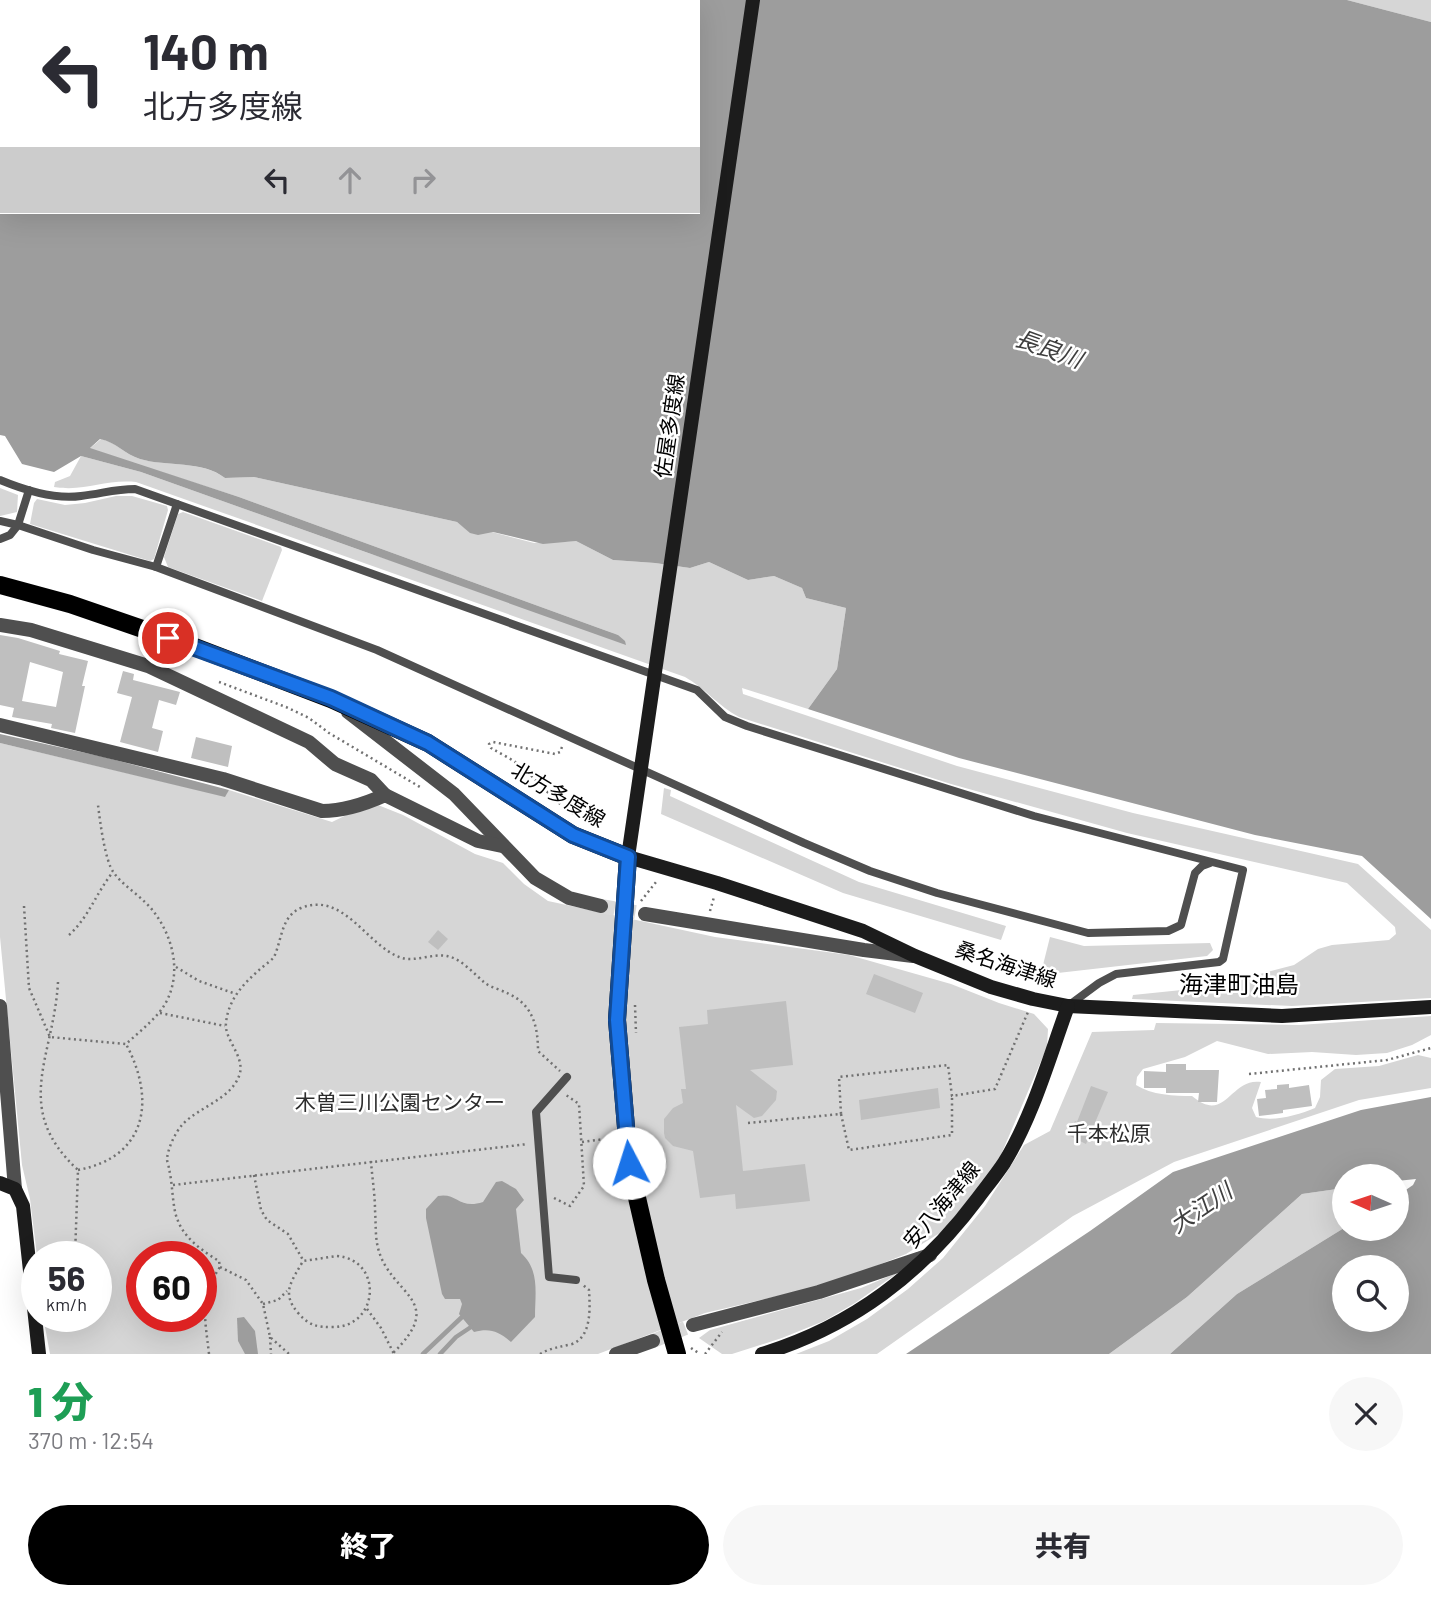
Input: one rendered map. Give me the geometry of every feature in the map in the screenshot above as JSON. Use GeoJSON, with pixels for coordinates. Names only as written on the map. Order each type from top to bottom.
{"type":"FeatureCollection","features":[{"type":"Feature","properties":{"kind":"main road","name":"佐屋多度線"},"geometry":{"type":"LineString","coordinates":[[628,857],[753,0]]}},
{"type":"Feature","properties":{"kind":"main road","name":"北方多度線"},"geometry":{"type":"LineString","coordinates":[[0,585],[70,604],[331,698],[428,743],[573,835],[628,857]]}},
{"type":"Feature","properties":{"kind":"main road","name":"桑名海津線"},"geometry":{"type":"LineString","coordinates":[[628,857],[863,931],[990,987],[1068,1006],[1282,1016],[1431,1007]]}},
{"type":"Feature","properties":{"kind":"main road"},"geometry":{"type":"LineString","coordinates":[[628,857],[617,1020],[629,1163],[656,1280],[677,1354]]}},
{"type":"Feature","properties":{"kind":"main road","name":"安八海津線"},"geometry":{"type":"LineString","coordinates":[[762,1354],[824,1330],[857,1312],[898,1284],[930,1255],[962,1219],[1004,1163],[1031,1107],[1068,1006]]}},
{"type":"Feature","properties":{"kind":"main road"},"geometry":{"type":"LineString","coordinates":[[0,1183],[15,1189],[23,1206],[29,1241]]}},
{"type":"Feature","properties":{"kind":"main road"},"geometry":{"type":"LineString","coordinates":[[37,1332],[39,1354]]}},
{"type":"Feature","properties":{"kind":"street"},"geometry":{"type":"LineString","coordinates":[[0,625],[31,630],[148,666],[309,742],[335,764],[370,780],[385,795],[478,841],[502,846]]}},
{"type":"Feature","properties":{"kind":"street"},"geometry":{"type":"LineString","coordinates":[[331,698],[454,794],[535,878],[569,898],[601,905]]}},
{"type":"Feature","properties":{"kind":"street"},"geometry":{"type":"LineString","coordinates":[[0,725],[223,779],[322,811],[369,803],[385,795]]}},
{"type":"Feature","properties":{"kind":"street"},"geometry":{"type":"LineString","coordinates":[[643,907],[706,925],[915,956]]}},
{"type":"Feature","properties":{"kind":"street"},"geometry":{"type":"LineString","coordinates":[[0,1006],[15,1189]]}},
{"type":"Feature","properties":{"kind":"street"},"geometry":{"type":"LineString","coordinates":[[690,1331],[930,1255]]}},
{"type":"Feature","properties":{"kind":"street"},"geometry":{"type":"LineString","coordinates":[[616,1354],[653,1341]]}},
{"type":"Feature","properties":{"kind":"lane"},"geometry":{"type":"LineString","coordinates":[[0,480],[59,497],[135,489],[697,690],[725,717],[747,726],[1034,816],[1243,870],[1223,959],[1219,962],[1116,974],[1068,1006]]}},
{"type":"Feature","properties":{"kind":"lane"},"geometry":{"type":"LineString","coordinates":[[0,539],[10,534],[18,525],[29,490]]}},
{"type":"Feature","properties":{"kind":"lane"},"geometry":{"type":"LineString","coordinates":[[156,567],[177,504]]}},
{"type":"Feature","properties":{"kind":"lane"},"geometry":{"type":"LineString","coordinates":[[0,521],[156,567],[377,650],[676,787],[870,871],[971,903],[1088,933],[1168,931],[1181,925],[1195,873],[1210,863]]}},
{"type":"Feature","properties":{"kind":"lane"},"geometry":{"type":"LineString","coordinates":[[567,1077],[536,1112],[537,1143],[549,1277],[576,1280]]}},
{"type":"Feature","properties":{"kind":"path"},"geometry":{"type":"LineString","coordinates":[[566,736],[560,752],[555,754],[493,742],[489,744],[491,748],[523,768],[570,812],[588,822],[597,823],[601,832]]}},
{"type":"Feature","properties":{"kind":"path"},"geometry":{"type":"LineString","coordinates":[[50,1037],[126,1044],[159,1013],[171,991],[176,967],[169,938],[156,914],[113,872],[97,805]]}},
{"type":"Feature","properties":{"kind":"path"},"geometry":{"type":"LineString","coordinates":[[69,934],[82,923],[98,890],[113,872]]}},
{"type":"Feature","properties":{"kind":"path"},"geometry":{"type":"LineString","coordinates":[[643,907],[656,883]]}},
{"type":"Feature","properties":{"kind":"path"},"geometry":{"type":"LineString","coordinates":[[706,925],[717,883]]}},
{"type":"Feature","properties":{"kind":"path"},"geometry":{"type":"LineString","coordinates":[[209,1354],[205,1298],[209,1284],[220,1267],[219,1261],[203,1251],[177,1221],[167,1159],[174,1137],[182,1125],[235,1084],[240,1071],[236,1051],[225,1026],[231,1002],[240,988],[273,959],[285,923],[298,908],[313,904],[328,905],[352,919],[383,949],[402,959],[447,956],[472,970],[487,984],[512,995],[529,1008],[538,1031],[538,1051],[567,1077]]}},
{"type":"Feature","properties":{"kind":"path"},"geometry":{"type":"LineString","coordinates":[[24,906],[29,988],[50,1037]]}},
{"type":"Feature","properties":{"kind":"path"},"geometry":{"type":"LineString","coordinates":[[176,967],[199,981],[236,994]]}},
{"type":"Feature","properties":{"kind":"path"},"geometry":{"type":"LineString","coordinates":[[58,982],[57,1003],[42,1068],[40,1100],[47,1130],[63,1155],[78,1170],[76,1241]]}},
{"type":"Feature","properties":{"kind":"path"},"geometry":{"type":"LineString","coordinates":[[635,998],[636,1042]]}},
{"type":"Feature","properties":{"kind":"path"},"geometry":{"type":"LineString","coordinates":[[952,1096],[995,1089],[1033,999]]}},
{"type":"Feature","properties":{"kind":"path"},"geometry":{"type":"LineString","coordinates":[[159,1013],[225,1026]]}},
{"type":"Feature","properties":{"kind":"path"},"geometry":{"type":"LineString","coordinates":[[78,1170],[97,1166],[117,1156],[134,1139],[142,1114],[141,1087],[135,1061],[126,1044]]}},
{"type":"Feature","properties":{"kind":"path"},"geometry":{"type":"LineString","coordinates":[[1249,1074],[1387,1059],[1431,1048]]}},
{"type":"Feature","properties":{"kind":"path"},"geometry":{"type":"LineString","coordinates":[[948,1065],[952,1096],[952,1135],[849,1150],[841,1114],[839,1077],[948,1065]]}},
{"type":"Feature","properties":{"kind":"path"},"geometry":{"type":"LineString","coordinates":[[542,1191],[570,1206],[584,1186],[579,1104],[557,1088]]}},
{"type":"Feature","properties":{"kind":"path"},"geometry":{"type":"LineString","coordinates":[[748,1123],[841,1114]]}},
{"type":"Feature","properties":{"kind":"path"},"geometry":{"type":"LineString","coordinates":[[582,1142],[605,1139]]}},
{"type":"Feature","properties":{"kind":"path"},"geometry":{"type":"LineString","coordinates":[[173,1185],[537,1143]]}},
{"type":"Feature","properties":{"kind":"path"},"geometry":{"type":"LineString","coordinates":[[367,1308],[382,1328],[393,1354],[411,1334],[417,1310],[410,1294],[399,1284],[378,1248],[371,1161]]}},
{"type":"Feature","properties":{"kind":"path"},"geometry":{"type":"LineString","coordinates":[[254,1175],[261,1210],[267,1220],[288,1234],[303,1261]]}},
{"type":"Feature","properties":{"kind":"path"},"geometry":{"type":"LineString","coordinates":[[288,1289],[296,1311],[307,1323],[317,1328],[345,1327],[358,1319],[367,1308],[370,1286],[363,1268],[347,1257],[303,1261]]}},
{"type":"Feature","properties":{"kind":"path"},"geometry":{"type":"LineString","coordinates":[[263,1304],[278,1300],[288,1289],[303,1261]]}},
{"type":"Feature","properties":{"kind":"path"},"geometry":{"type":"LineString","coordinates":[[220,1267],[246,1280],[263,1304],[271,1354]]}},
{"type":"Feature","properties":{"kind":"path"},"geometry":{"type":"LineString","coordinates":[[540,1354],[575,1343],[584,1334],[590,1311],[589,1290],[576,1280]]}},
{"type":"Feature","properties":{"kind":"path"},"geometry":{"type":"LineString","coordinates":[[690,1331],[691,1348],[703,1354],[723,1331]]}},
{"type":"Feature","properties":{"kind":"path"},"geometry":{"type":"LineString","coordinates":[[270,1336],[289,1354]]}},
{"type":"Feature","properties":{"kind":"green space"},"geometry":{"type":"Polygon","coordinates":[[[1347,0],[1431,0],[1431,22],[1347,0]]]}},
{"type":"Feature","properties":{"kind":"green space"},"geometry":{"type":"Polygon","coordinates":[[[101,439],[140,459],[195,466],[216,472],[225,478],[254,477],[457,522],[470,532],[492,532],[534,543],[576,541],[613,560],[690,568],[709,562],[748,580],[774,576],[802,588],[806,598],[846,608],[837,669],[808,709],[742,688],[743,694],[957,766],[1133,813],[1358,864],[1431,930],[1431,998],[1292,1006],[1132,999],[1133,995],[1211,987],[1294,965],[1318,949],[1332,945],[1389,940],[1396,934],[1395,927],[1347,883],[1127,833],[951,784],[739,717],[685,677],[136,482],[114,482],[76,488],[54,487],[55,482],[70,476],[81,456],[141,472],[371,554],[618,635],[239,497],[89,449],[101,439]]]}},
{"type":"Feature","properties":{"kind":"green space"},"geometry":{"type":"Polygon","coordinates":[[[0,488],[18,495],[17,512],[0,516],[0,488]]]}},
{"type":"Feature","properties":{"kind":"green space"},"geometry":{"type":"Polygon","coordinates":[[[116,496],[132,496],[167,506],[154,559],[150,561],[30,524],[37,499],[65,505],[116,496]]]}},
{"type":"Feature","properties":{"kind":"green space"},"geometry":{"type":"Polygon","coordinates":[[[183,512],[281,547],[262,601],[168,567],[164,557],[178,514],[183,512]]]}},
{"type":"Feature","properties":{"kind":"green space","name":"木曽三川公園センター"},"geometry":{"type":"Polygon","coordinates":[[[0,743],[224,796],[229,790],[332,822],[363,807],[378,805],[403,815],[475,854],[503,863],[524,884],[548,901],[715,937],[849,955],[951,984],[1034,1014],[1048,1029],[1047,1047],[997,1164],[943,1231],[906,1254],[833,1283],[705,1313],[598,1354],[50,1354],[46,1332],[112,1332],[112,1241],[35,1241],[22,1165],[0,937],[0,743]]]}},
{"type":"Feature","properties":{"kind":"green space"},"geometry":{"type":"Polygon","coordinates":[[[664,788],[671,790],[670,796],[859,882],[1006,926],[1001,940],[843,893],[661,814],[664,788]]]}},
{"type":"Feature","properties":{"kind":"green space"},"geometry":{"type":"Polygon","coordinates":[[[1050,937],[1084,946],[1210,943],[1213,950],[1207,956],[1049,974],[1042,969],[1050,937]]]}},
{"type":"Feature","properties":{"kind":"green space","name":"千本松原"},"geometry":{"type":"Polygon","coordinates":[[[1431,1016],[1431,1035],[1387,1053],[1268,1054],[1217,1041],[1185,1057],[1143,1069],[1137,1077],[1136,1085],[1163,1094],[1192,1096],[1203,1104],[1221,1103],[1242,1086],[1261,1082],[1252,1108],[1256,1117],[1270,1119],[1315,1108],[1320,1097],[1321,1080],[1335,1069],[1379,1066],[1418,1055],[1431,1058],[1431,1088],[1359,1100],[1174,1162],[1073,1216],[877,1354],[796,1354],[829,1341],[867,1319],[908,1289],[943,1258],[985,1206],[1024,1145],[1050,1131],[1092,1032],[1154,1030],[1156,1023],[1299,1025],[1431,1016]]]}},
{"type":"Feature","properties":{"kind":"green space"},"geometry":{"type":"Polygon","coordinates":[[[1332,1190],[1332,1235],[1237,1294],[1170,1354],[1109,1354],[1187,1297],[1302,1194],[1332,1190]]]}},
{"type":"Feature","properties":{"kind":"green space"},"geometry":{"type":"Polygon","coordinates":[[[899,1272],[824,1321],[782,1338],[732,1354],[722,1354],[699,1338],[710,1330],[861,1288],[899,1272]]]}},
{"type":"Feature","properties":{"kind":"water","name":"長良川"},"geometry":{"type":"Polygon","coordinates":[[[700,0],[1347,0],[1431,22],[1431,919],[1362,856],[1255,835],[959,758],[808,709],[837,669],[846,608],[806,598],[802,588],[774,576],[748,580],[709,562],[690,568],[613,560],[576,541],[543,544],[493,532],[478,535],[470,533],[457,522],[254,477],[225,478],[216,472],[195,466],[140,459],[100,439],[90,448],[239,497],[618,635],[626,645],[141,472],[81,456],[54,472],[22,464],[5,436],[0,435],[0,214],[700,214],[700,0]]]}},
{"type":"Feature","properties":{"kind":"water"},"geometry":{"type":"Polygon","coordinates":[[[0,734],[104,757],[229,790],[225,797],[0,743],[0,734]]]}},
{"type":"Feature","properties":{"kind":"water","name":"大江川"},"geometry":{"type":"Polygon","coordinates":[[[1431,1097],[1431,1354],[1170,1354],[1237,1294],[1332,1235],[1332,1241],[1409,1241],[1409,1188],[1416,1179],[1409,1180],[1409,1164],[1332,1164],[1332,1190],[1302,1194],[1187,1297],[1109,1354],[906,1354],[1090,1231],[1173,1172],[1361,1110],[1431,1097]]]}},
{"type":"Feature","properties":{"kind":"water"},"geometry":{"type":"Polygon","coordinates":[[[502,1181],[516,1189],[524,1200],[516,1209],[521,1253],[531,1267],[535,1282],[535,1317],[511,1342],[494,1331],[474,1332],[459,1314],[462,1304],[460,1299],[445,1299],[426,1218],[426,1209],[438,1196],[450,1196],[463,1203],[475,1204],[483,1202],[496,1182],[502,1181]]]}},
{"type":"Feature","properties":{"kind":"water"},"geometry":{"type":"Polygon","coordinates":[[[244,1317],[255,1331],[258,1354],[245,1354],[238,1341],[237,1318],[244,1317]]]}},
{"type":"Feature","properties":{"kind":"building"},"geometry":{"type":"Polygon","coordinates":[[[0,635],[18,638],[60,651],[59,654],[88,661],[75,733],[51,728],[52,724],[12,717],[14,708],[0,705],[0,635]],[[30,662],[22,701],[56,707],[63,672],[30,662]]]}},
{"type":"Feature","properties":{"kind":"building"},"geometry":{"type":"Polygon","coordinates":[[[123,671],[134,674],[133,680],[180,692],[176,705],[159,700],[152,728],[163,731],[158,752],[120,742],[132,697],[117,693],[123,671]]]}},
{"type":"Feature","properties":{"kind":"building"},"geometry":{"type":"Polygon","coordinates":[[[196,737],[232,746],[228,767],[191,758],[196,737]]]}},
{"type":"Feature","properties":{"kind":"building"},"geometry":{"type":"Polygon","coordinates":[[[438,930],[448,939],[438,950],[428,942],[438,930]]]}},
{"type":"Feature","properties":{"kind":"building"},"geometry":{"type":"Polygon","coordinates":[[[874,974],[923,993],[915,1013],[866,994],[874,974]]]}},
{"type":"Feature","properties":{"kind":"building"},"geometry":{"type":"Polygon","coordinates":[[[786,1001],[793,1065],[750,1070],[777,1091],[776,1100],[762,1116],[754,1118],[736,1105],[743,1171],[805,1164],[810,1201],[736,1209],[735,1194],[700,1198],[693,1151],[673,1146],[664,1133],[664,1119],[673,1108],[683,1103],[681,1089],[686,1089],[679,1027],[708,1024],[707,1010],[786,1001]]]}},
{"type":"Feature","properties":{"kind":"building"},"geometry":{"type":"Polygon","coordinates":[[[1166,1064],[1186,1064],[1186,1070],[1219,1070],[1217,1102],[1198,1102],[1199,1093],[1166,1093],[1166,1088],[1144,1088],[1144,1071],[1166,1072],[1166,1064]]]}},
{"type":"Feature","properties":{"kind":"building"},"geometry":{"type":"Polygon","coordinates":[[[1289,1084],[1289,1088],[1309,1085],[1312,1106],[1259,1116],[1257,1099],[1266,1098],[1265,1090],[1289,1084]]]}},
{"type":"Feature","properties":{"kind":"building"},"geometry":{"type":"Polygon","coordinates":[[[1091,1086],[1108,1092],[1086,1144],[1068,1135],[1075,1121],[1077,1122],[1091,1086]]]}},
{"type":"Feature","properties":{"kind":"building"},"geometry":{"type":"Polygon","coordinates":[[[938,1088],[940,1108],[861,1120],[859,1100],[938,1088]]]}},
{"type":"Feature","properties":{"kind":"waterway"},"geometry":{"type":"LineString","coordinates":[[423,1354],[462,1317]]}},
{"type":"Feature","properties":{"kind":"waterway"},"geometry":{"type":"LineString","coordinates":[[440,1354],[456,1337],[471,1327]]}},
{"type":"Feature","properties":{"kind":"tunnel"},"geometry":{"type":"LineString","coordinates":[[601,906],[645,914]]}},
{"type":"Feature","properties":{"kind":"tunnel"},"geometry":{"type":"LineString","coordinates":[[653,1341],[693,1325]]}},
{"type":"Feature","properties":{"kind":"district","name":"海津町油島"},"geometry":{"type":"Point","coordinates":[1239,985]}},
{"type":"Feature","properties":{"kind":"route"},"geometry":{"type":"LineString","coordinates":[[168,638],[331,698],[428,743],[573,835],[628,857],[617,1020],[629,1163]]}}]}
